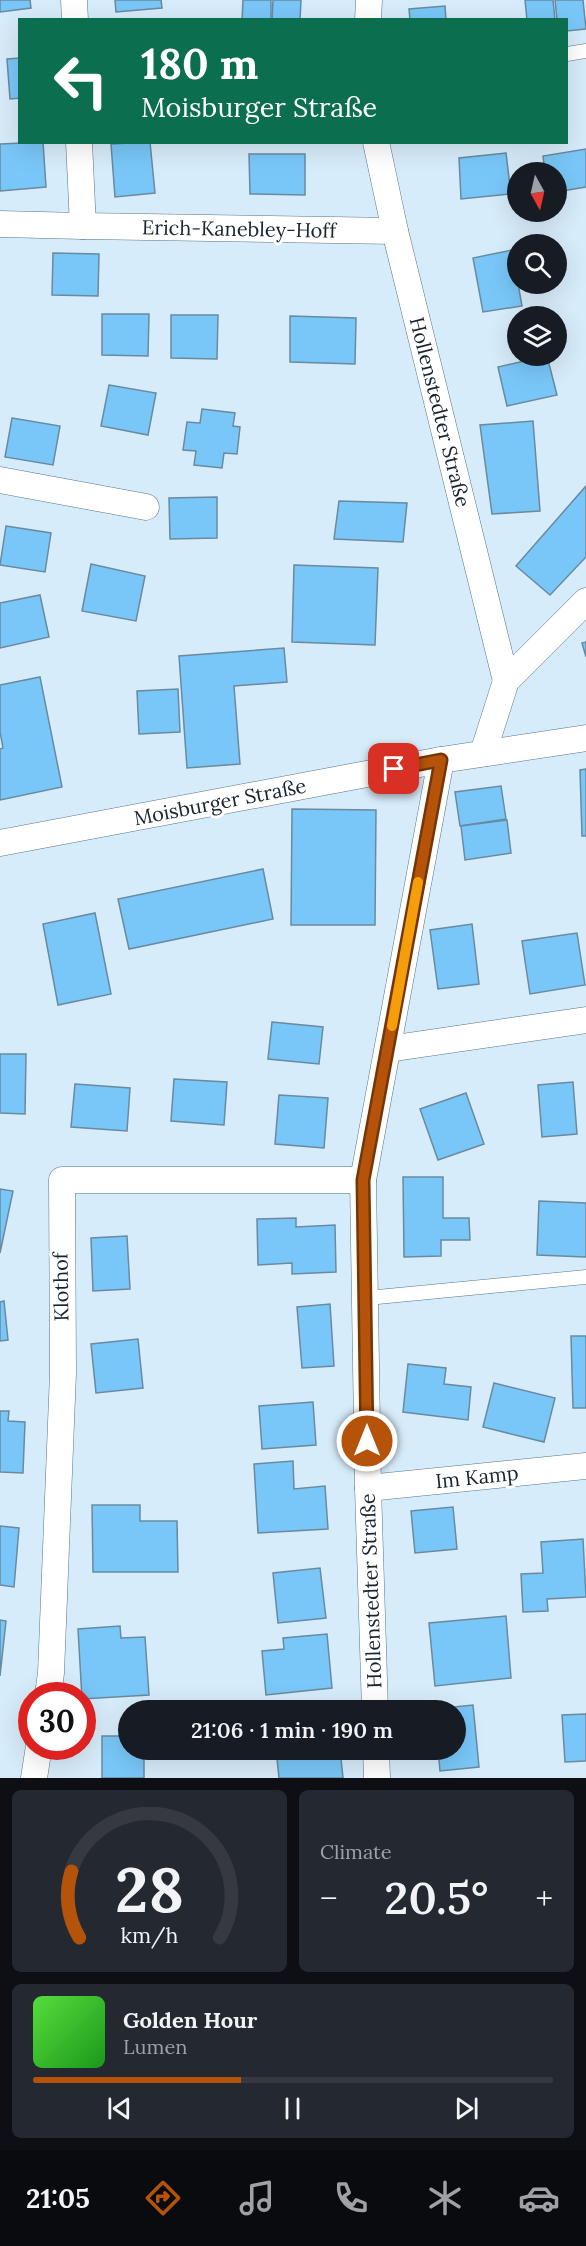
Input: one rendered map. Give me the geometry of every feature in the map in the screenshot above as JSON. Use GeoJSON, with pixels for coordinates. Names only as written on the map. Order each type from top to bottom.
{"type":"FeatureCollection","features":[{"type":"Feature","properties":{"kind":"street"},"geometry":{"type":"LineString","coordinates":[[74,0],[75,18]]}},
{"type":"Feature","properties":{"kind":"street"},"geometry":{"type":"LineString","coordinates":[[368,18],[369,0]]}},
{"type":"Feature","properties":{"kind":"street"},"geometry":{"type":"LineString","coordinates":[[79,144],[82,225]]}},
{"type":"Feature","properties":{"kind":"street","name":"Hollenstedter Straße"},"geometry":{"type":"LineString","coordinates":[[376,144],[395,231],[506,681]]}},
{"type":"Feature","properties":{"kind":"street","name":"Erich-Kanebley-Hoff"},"geometry":{"type":"LineString","coordinates":[[0,224],[395,231]]}},
{"type":"Feature","properties":{"kind":"street"},"geometry":{"type":"LineString","coordinates":[[0,480],[146,507]]}},
{"type":"Feature","properties":{"kind":"street"},"geometry":{"type":"LineString","coordinates":[[483,753],[506,681],[586,601]]}},
{"type":"Feature","properties":{"kind":"street","name":"Moisburger Straße"},"geometry":{"type":"LineString","coordinates":[[0,843],[441,760],[586,738]]}},
{"type":"Feature","properties":{"kind":"street","name":"Hollenstedter Straße"},"geometry":{"type":"LineString","coordinates":[[375,1700],[368,1488],[367,1298],[363,1180],[441,760]]}},
{"type":"Feature","properties":{"kind":"street"},"geometry":{"type":"LineString","coordinates":[[387,1049],[586,1020]]}},
{"type":"Feature","properties":{"kind":"street","name":"Klothof"},"geometry":{"type":"LineString","coordinates":[[50,1682],[63,1373],[62,1180],[363,1180]]}},
{"type":"Feature","properties":{"kind":"street","name":"Im Kamp"},"geometry":{"type":"LineString","coordinates":[[368,1488],[586,1466]]}},
{"type":"Feature","properties":{"kind":"street"},"geometry":{"type":"LineString","coordinates":[[34,1778],[37,1760]]}},
{"type":"Feature","properties":{"kind":"street"},"geometry":{"type":"LineString","coordinates":[[376,1760],[377,1778]]}},
{"type":"Feature","properties":{"kind":"lane"},"geometry":{"type":"LineString","coordinates":[[568,54],[586,51]]}},
{"type":"Feature","properties":{"kind":"lane"},"geometry":{"type":"LineString","coordinates":[[367,1298],[586,1277]]}},
{"type":"Feature","properties":{"kind":"building"},"geometry":{"type":"Polygon","coordinates":[[[0,0],[30,0],[31,8],[0,12],[0,0]]]}},
{"type":"Feature","properties":{"kind":"building"},"geometry":{"type":"Polygon","coordinates":[[[115,0],[161,0],[162,8],[116,12],[115,0]]]}},
{"type":"Feature","properties":{"kind":"building"},"geometry":{"type":"Polygon","coordinates":[[[243,0],[271,0],[271,18],[242,18],[243,0]]]}},
{"type":"Feature","properties":{"kind":"building"},"geometry":{"type":"Polygon","coordinates":[[[273,0],[301,0],[300,18],[272,18],[273,0]]]}},
{"type":"Feature","properties":{"kind":"building"},"geometry":{"type":"Polygon","coordinates":[[[525,0],[553,0],[555,18],[527,18],[525,0]]]}},
{"type":"Feature","properties":{"kind":"building"},"geometry":{"type":"Polygon","coordinates":[[[555,0],[583,0],[586,29],[568,31],[568,18],[557,18],[555,0]]]}},
{"type":"Feature","properties":{"kind":"building"},"geometry":{"type":"Polygon","coordinates":[[[445,6],[446,18],[410,18],[409,9],[445,6]]]}},
{"type":"Feature","properties":{"kind":"building"},"geometry":{"type":"Polygon","coordinates":[[[18,58],[18,98],[10,99],[7,59],[18,58]]]}},
{"type":"Feature","properties":{"kind":"building"},"geometry":{"type":"Polygon","coordinates":[[[0,144],[43,144],[46,187],[0,191],[0,144]]]}},
{"type":"Feature","properties":{"kind":"building"},"geometry":{"type":"Polygon","coordinates":[[[111,144],[150,144],[155,193],[115,197],[111,144]]]}},
{"type":"Feature","properties":{"kind":"building"},"geometry":{"type":"Polygon","coordinates":[[[586,149],[586,187],[567,190],[567,162],[544,162],[543,156],[586,149]]]}},
{"type":"Feature","properties":{"kind":"building"},"geometry":{"type":"Polygon","coordinates":[[[506,153],[507,194],[461,199],[459,158],[506,153]]]}},
{"type":"Feature","properties":{"kind":"building"},"geometry":{"type":"Polygon","coordinates":[[[249,154],[305,154],[305,195],[250,194],[249,154]]]}},
{"type":"Feature","properties":{"kind":"building"},"geometry":{"type":"Polygon","coordinates":[[[507,251],[507,294],[520,294],[522,306],[507,306],[507,308],[483,312],[473,258],[507,251]]]}},
{"type":"Feature","properties":{"kind":"building"},"geometry":{"type":"Polygon","coordinates":[[[53,253],[99,254],[98,296],[52,295],[53,253]]]}},
{"type":"Feature","properties":{"kind":"building"},"geometry":{"type":"Polygon","coordinates":[[[102,314],[149,314],[148,356],[102,355],[102,314]]]}},
{"type":"Feature","properties":{"kind":"building"},"geometry":{"type":"Polygon","coordinates":[[[171,315],[218,315],[217,359],[171,358],[171,315]]]}},
{"type":"Feature","properties":{"kind":"building"},"geometry":{"type":"Polygon","coordinates":[[[290,316],[356,318],[355,364],[290,362],[290,316]]]}},
{"type":"Feature","properties":{"kind":"building"},"geometry":{"type":"Polygon","coordinates":[[[507,365],[550,366],[557,395],[507,406],[498,367],[507,365]]]}},
{"type":"Feature","properties":{"kind":"building"},"geometry":{"type":"Polygon","coordinates":[[[109,385],[156,393],[148,435],[101,426],[109,385]]]}},
{"type":"Feature","properties":{"kind":"building"},"geometry":{"type":"Polygon","coordinates":[[[202,409],[235,413],[233,426],[240,427],[237,454],[224,453],[222,468],[194,465],[196,451],[183,450],[187,422],[200,423],[202,409]]]}},
{"type":"Feature","properties":{"kind":"building"},"geometry":{"type":"Polygon","coordinates":[[[12,418],[60,426],[53,465],[5,457],[12,418]]]}},
{"type":"Feature","properties":{"kind":"building"},"geometry":{"type":"Polygon","coordinates":[[[533,421],[540,511],[492,514],[480,425],[533,421]]]}},
{"type":"Feature","properties":{"kind":"building"},"geometry":{"type":"Polygon","coordinates":[[[586,486],[586,557],[550,595],[516,566],[586,486]]]}},
{"type":"Feature","properties":{"kind":"building"},"geometry":{"type":"Polygon","coordinates":[[[217,497],[217,538],[170,539],[169,498],[217,497]]]}},
{"type":"Feature","properties":{"kind":"building"},"geometry":{"type":"Polygon","coordinates":[[[339,501],[407,503],[403,542],[334,539],[339,501]]]}},
{"type":"Feature","properties":{"kind":"building"},"geometry":{"type":"Polygon","coordinates":[[[6,526],[51,533],[45,572],[0,565],[6,526]]]}},
{"type":"Feature","properties":{"kind":"building"},"geometry":{"type":"Polygon","coordinates":[[[91,564],[145,576],[136,621],[82,611],[91,564]]]}},
{"type":"Feature","properties":{"kind":"building"},"geometry":{"type":"Polygon","coordinates":[[[294,565],[378,568],[375,645],[292,642],[294,565]]]}},
{"type":"Feature","properties":{"kind":"building"},"geometry":{"type":"Polygon","coordinates":[[[40,595],[49,637],[0,648],[0,603],[40,595]]]}},
{"type":"Feature","properties":{"kind":"building"},"geometry":{"type":"Polygon","coordinates":[[[586,642],[586,657],[582,643],[586,642]]]}},
{"type":"Feature","properties":{"kind":"building"},"geometry":{"type":"Polygon","coordinates":[[[284,648],[287,682],[234,686],[240,764],[187,768],[179,656],[284,648]]]}},
{"type":"Feature","properties":{"kind":"building"},"geometry":{"type":"Polygon","coordinates":[[[40,677],[62,787],[0,800],[0,749],[3,748],[0,732],[0,685],[40,677]]]}},
{"type":"Feature","properties":{"kind":"building"},"geometry":{"type":"Polygon","coordinates":[[[178,689],[180,732],[139,734],[137,691],[178,689]]]}},
{"type":"Feature","properties":{"kind":"building"},"geometry":{"type":"Polygon","coordinates":[[[586,769],[586,836],[582,836],[580,770],[586,769]]]}},
{"type":"Feature","properties":{"kind":"building"},"geometry":{"type":"Polygon","coordinates":[[[501,786],[506,819],[460,826],[455,792],[501,786]]]}},
{"type":"Feature","properties":{"kind":"building"},"geometry":{"type":"Polygon","coordinates":[[[292,809],[376,810],[375,925],[291,925],[292,809]]]}},
{"type":"Feature","properties":{"kind":"building"},"geometry":{"type":"Polygon","coordinates":[[[507,820],[511,853],[465,860],[461,826],[507,820]]]}},
{"type":"Feature","properties":{"kind":"building"},"geometry":{"type":"Polygon","coordinates":[[[263,869],[273,919],[129,949],[118,899],[263,869]]]}},
{"type":"Feature","properties":{"kind":"building"},"geometry":{"type":"Polygon","coordinates":[[[95,913],[111,994],[58,1005],[43,924],[95,913]]]}},
{"type":"Feature","properties":{"kind":"building"},"geometry":{"type":"Polygon","coordinates":[[[472,924],[479,984],[438,989],[430,930],[472,924]]]}},
{"type":"Feature","properties":{"kind":"building"},"geometry":{"type":"Polygon","coordinates":[[[577,933],[585,985],[530,994],[522,941],[577,933]]]}},
{"type":"Feature","properties":{"kind":"building"},"geometry":{"type":"Polygon","coordinates":[[[272,1022],[323,1027],[319,1064],[268,1059],[272,1022]]]}},
{"type":"Feature","properties":{"kind":"building"},"geometry":{"type":"Polygon","coordinates":[[[0,1054],[26,1054],[25,1114],[0,1113],[0,1054]]]}},
{"type":"Feature","properties":{"kind":"building"},"geometry":{"type":"Polygon","coordinates":[[[174,1079],[227,1082],[224,1125],[171,1121],[174,1079]]]}},
{"type":"Feature","properties":{"kind":"building"},"geometry":{"type":"Polygon","coordinates":[[[573,1082],[577,1134],[542,1137],[538,1085],[573,1082]]]}},
{"type":"Feature","properties":{"kind":"building"},"geometry":{"type":"Polygon","coordinates":[[[75,1084],[130,1088],[127,1131],[71,1127],[75,1084]]]}},
{"type":"Feature","properties":{"kind":"building"},"geometry":{"type":"Polygon","coordinates":[[[466,1093],[484,1144],[438,1160],[420,1109],[466,1093]]]}},
{"type":"Feature","properties":{"kind":"building"},"geometry":{"type":"Polygon","coordinates":[[[279,1095],[328,1098],[324,1148],[275,1144],[279,1095]]]}},
{"type":"Feature","properties":{"kind":"building"},"geometry":{"type":"Polygon","coordinates":[[[403,1177],[443,1177],[443,1218],[469,1218],[470,1240],[441,1240],[441,1256],[404,1257],[403,1177]]]}},
{"type":"Feature","properties":{"kind":"building"},"geometry":{"type":"Polygon","coordinates":[[[0,1189],[13,1191],[0,1253],[0,1189]]]}},
{"type":"Feature","properties":{"kind":"building"},"geometry":{"type":"Polygon","coordinates":[[[539,1201],[586,1203],[586,1257],[537,1255],[539,1201]]]}},
{"type":"Feature","properties":{"kind":"building"},"geometry":{"type":"Polygon","coordinates":[[[296,1218],[296,1227],[335,1225],[336,1272],[292,1274],[292,1263],[258,1265],[257,1219],[296,1218]]]}},
{"type":"Feature","properties":{"kind":"building"},"geometry":{"type":"Polygon","coordinates":[[[127,1236],[130,1289],[93,1291],[91,1238],[127,1236]]]}},
{"type":"Feature","properties":{"kind":"building"},"geometry":{"type":"Polygon","coordinates":[[[4,1301],[8,1340],[0,1341],[0,1302],[4,1301]]]}},
{"type":"Feature","properties":{"kind":"building"},"geometry":{"type":"Polygon","coordinates":[[[330,1304],[334,1366],[302,1368],[297,1307],[330,1304]]]}},
{"type":"Feature","properties":{"kind":"building"},"geometry":{"type":"Polygon","coordinates":[[[571,1336],[586,1336],[586,1408],[573,1408],[571,1336]]]}},
{"type":"Feature","properties":{"kind":"building"},"geometry":{"type":"Polygon","coordinates":[[[138,1339],[143,1388],[96,1393],[91,1344],[138,1339]]]}},
{"type":"Feature","properties":{"kind":"building"},"geometry":{"type":"Polygon","coordinates":[[[408,1364],[446,1368],[444,1384],[471,1387],[468,1420],[403,1412],[408,1364]]]}},
{"type":"Feature","properties":{"kind":"building"},"geometry":{"type":"Polygon","coordinates":[[[494,1383],[555,1398],[544,1442],[483,1427],[494,1383]]]}},
{"type":"Feature","properties":{"kind":"building"},"geometry":{"type":"Polygon","coordinates":[[[313,1402],[316,1445],[262,1449],[259,1406],[313,1402]]]}},
{"type":"Feature","properties":{"kind":"building"},"geometry":{"type":"Polygon","coordinates":[[[0,1411],[9,1411],[8,1421],[25,1422],[23,1473],[0,1472],[0,1411]]]}},
{"type":"Feature","properties":{"kind":"building"},"geometry":{"type":"Polygon","coordinates":[[[293,1461],[294,1489],[325,1486],[328,1529],[258,1533],[254,1464],[293,1461]]]}},
{"type":"Feature","properties":{"kind":"building"},"geometry":{"type":"Polygon","coordinates":[[[92,1505],[140,1505],[140,1521],[177,1521],[178,1572],[93,1572],[92,1505]]]}},
{"type":"Feature","properties":{"kind":"building"},"geometry":{"type":"Polygon","coordinates":[[[453,1507],[457,1549],[415,1553],[411,1511],[453,1507]]]}},
{"type":"Feature","properties":{"kind":"building"},"geometry":{"type":"Polygon","coordinates":[[[0,1526],[19,1528],[14,1587],[0,1585],[0,1526]]]}},
{"type":"Feature","properties":{"kind":"building"},"geometry":{"type":"Polygon","coordinates":[[[583,1539],[586,1597],[547,1599],[548,1611],[523,1612],[521,1574],[543,1573],[541,1542],[583,1539]]]}},
{"type":"Feature","properties":{"kind":"building"},"geometry":{"type":"Polygon","coordinates":[[[320,1568],[326,1618],[278,1623],[273,1573],[320,1568]]]}},
{"type":"Feature","properties":{"kind":"building"},"geometry":{"type":"Polygon","coordinates":[[[506,1616],[511,1678],[435,1686],[429,1623],[506,1616]]]}},
{"type":"Feature","properties":{"kind":"building"},"geometry":{"type":"Polygon","coordinates":[[[0,1620],[6,1621],[0,1676],[0,1620]]]}},
{"type":"Feature","properties":{"kind":"building"},"geometry":{"type":"Polygon","coordinates":[[[120,1626],[121,1638],[145,1637],[149,1695],[96,1698],[96,1682],[81,1682],[78,1629],[120,1626]]]}},
{"type":"Feature","properties":{"kind":"building"},"geometry":{"type":"Polygon","coordinates":[[[327,1634],[332,1688],[266,1695],[262,1651],[284,1649],[283,1638],[327,1634]]]}},
{"type":"Feature","properties":{"kind":"building"},"geometry":{"type":"Polygon","coordinates":[[[473,1705],[479,1767],[440,1771],[439,1760],[466,1760],[466,1706],[473,1705]]]}},
{"type":"Feature","properties":{"kind":"building"},"geometry":{"type":"Polygon","coordinates":[[[586,1714],[586,1761],[565,1762],[562,1715],[586,1714]]]}},
{"type":"Feature","properties":{"kind":"building"},"geometry":{"type":"Polygon","coordinates":[[[102,1736],[118,1736],[118,1760],[144,1760],[144,1778],[102,1778],[102,1736]]]}},
{"type":"Feature","properties":{"kind":"building"},"geometry":{"type":"Polygon","coordinates":[[[277,1760],[341,1760],[343,1778],[279,1778],[277,1760]]]}},
{"type":"Feature","properties":{"kind":"slow traffic"},"geometry":{"type":"LineString","coordinates":[[392,1026],[418,882]]}},
{"type":"Feature","properties":{"kind":"route"},"geometry":{"type":"LineString","coordinates":[[367,1441],[367,1298],[363,1180],[441,760],[394,769]]}}]}
